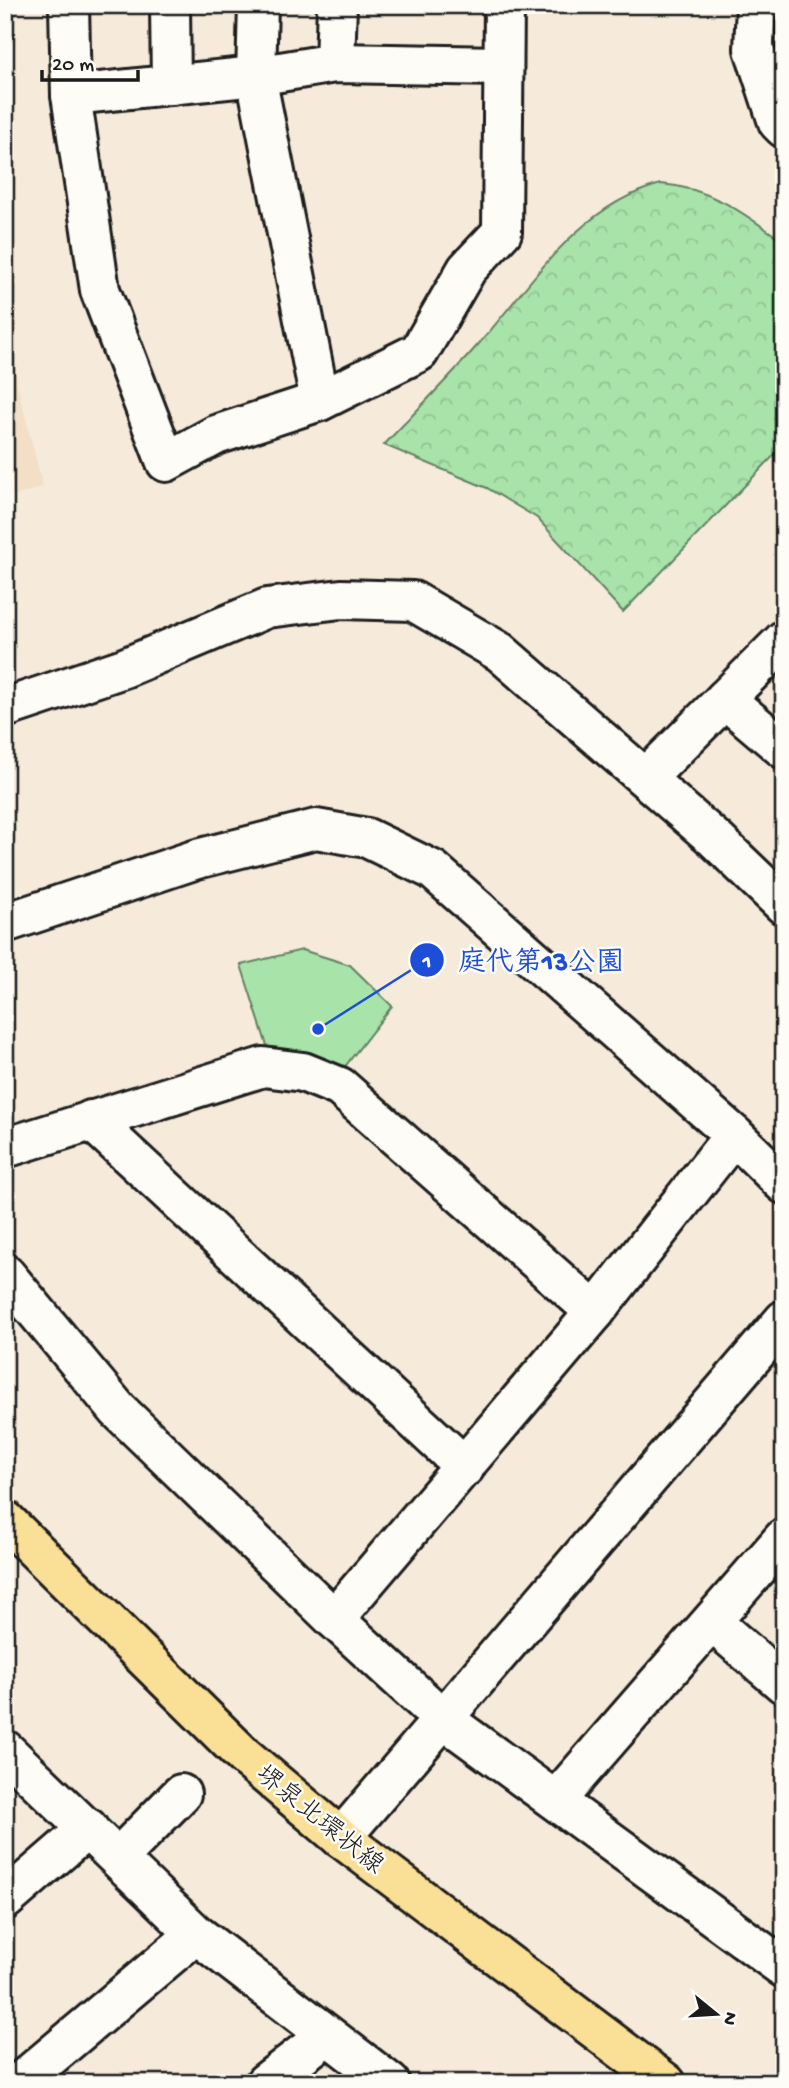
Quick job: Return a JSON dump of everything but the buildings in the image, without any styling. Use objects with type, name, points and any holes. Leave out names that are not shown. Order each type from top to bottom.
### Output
[{"type":"main road","name":"堺泉北環状線","points":[[5,1520],[244,1756],[341,1838],[666,2083]]},
{"type":"street","points":[[69,5],[71,95],[100,290],[166,462],[216,435],[320,401],[419,352],[467,269],[502,232],[504,5]]},
{"type":"street","points":[[170,5],[171,85]]},
{"type":"street","points":[[258,5],[256,76],[320,401]]},
{"type":"street","points":[[335,63],[337,5]]},
{"type":"street","points":[[756,5],[754,49],[778,122],[784,128]]},
{"type":"street","points":[[71,95],[256,76],[335,63],[502,66]]},
{"type":"street","points":[[5,708],[124,668],[267,608],[341,599],[412,601],[500,652],[646,778],[784,905]]},
{"type":"street","points":[[646,778],[784,640]]},
{"type":"street","points":[[725,699],[784,749]]},
{"type":"street","points":[[5,923],[197,859],[316,829],[367,838],[433,870],[734,1135],[784,1184]]},
{"type":"street","points":[[5,1148],[263,1067],[303,1072],[340,1087],[595,1312]]},
{"type":"street","points":[[91,1120],[465,1466]]},
{"type":"street","points":[[334,1619],[595,1312],[734,1135]]},
{"type":"street","points":[[5,1274],[118,1410],[334,1619],[442,1717],[784,1968]]},
{"type":"street","points":[[341,1838],[784,1320]]},
{"type":"street","points":[[556,1800],[713,1623],[784,1538]]},
{"type":"street","points":[[713,1623],[784,1684]]},
{"type":"street","points":[[5,1750],[196,1934],[390,2083]]},
{"type":"street","points":[[118,1858],[181,1794]]},
{"type":"street","points":[[5,1900],[88,1828]]},
{"type":"street","points":[[19,2083],[196,1934]]},
{"type":"street","points":[[265,2083],[327,2035]]},
{"type":"shaded area","points":[[5,335],[43,487],[5,499]]},
{"type":"green space","points":[[661,184],[696,191],[727,204],[784,242],[784,445],[623,612],[537,518],[487,488],[384,445],[471,353],[541,269],[583,226],[632,194]]},
{"type":"green space","points":[[302,950],[350,965],[392,1006],[343,1069],[312,1056],[269,1052],[241,965]]},
{"type":"place","name":"庭代第13公園","points":[[318,1029]]}]
